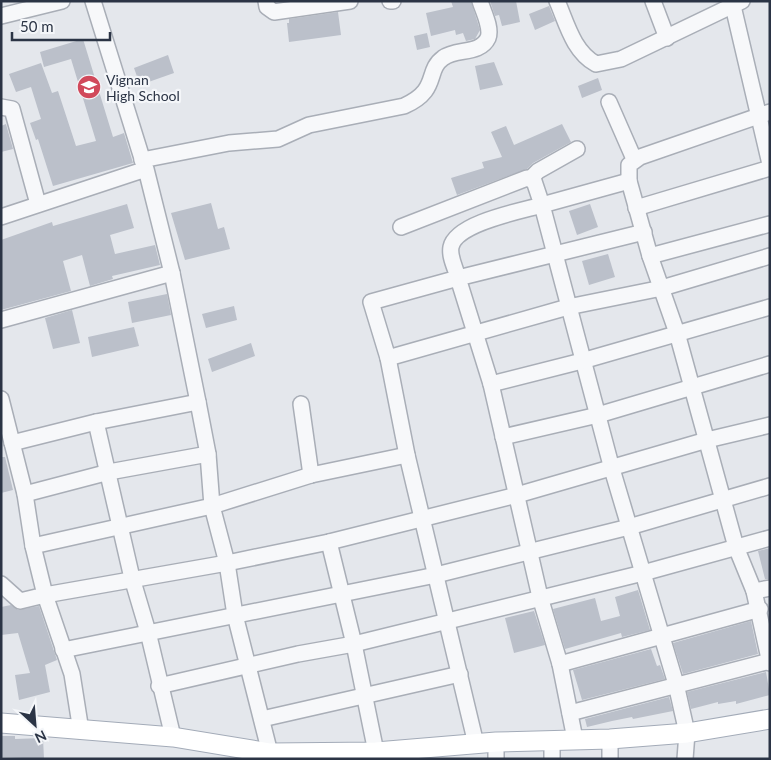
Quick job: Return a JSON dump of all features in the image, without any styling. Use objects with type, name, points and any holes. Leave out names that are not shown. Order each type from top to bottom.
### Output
[{"type":"main road","points":[[1,723],[173,737],[240,754],[376,752],[476,744],[496,751],[552,740],[610,739],[687,733],[770,719]]},
{"type":"street","points":[[1,16],[62,1]]},
{"type":"street","points":[[93,1],[144,165],[172,272],[208,454],[212,506],[227,563],[235,615],[270,753]]},
{"type":"street","points":[[266,1],[267,7],[274,12],[350,1]]},
{"type":"street","points":[[1,216],[144,165],[228,143],[278,138],[309,125],[404,106],[414,101],[427,90],[439,61],[444,57],[477,48],[485,43],[489,30],[480,1]]},
{"type":"street","points":[[557,1],[578,49],[584,58],[596,64],[615,61],[667,38],[712,8],[738,4],[764,114],[770,166],[636,208]]},
{"type":"street","points":[[653,1],[667,38]]},
{"type":"street","points":[[609,102],[634,159]]},
{"type":"street","points":[[1,107],[12,109],[38,204]]},
{"type":"street","points":[[570,712],[770,662],[768,643],[760,609],[736,547],[677,333],[650,256],[629,181],[629,165],[634,159],[764,114]]},
{"type":"street","points":[[401,227],[531,178],[538,171],[577,149]]},
{"type":"street","points":[[531,178],[534,181],[542,205],[553,253],[612,469],[676,684],[687,733],[685,759]]},
{"type":"street","points":[[575,739],[560,664],[540,598],[491,384],[451,252],[452,245],[457,236],[493,218],[629,181]]},
{"type":"street","points":[[650,256],[770,224]]},
{"type":"street","points":[[476,744],[408,455],[388,358],[370,302],[553,253],[644,232]]},
{"type":"street","points":[[388,358],[476,331],[568,307],[662,288],[770,256]]},
{"type":"street","points":[[1,320],[172,272]]},
{"type":"street","points":[[491,384],[582,361],[770,308]]},
{"type":"street","points":[[503,438],[598,415],[770,364]]},
{"type":"street","points":[[1,399],[4,429],[12,443],[25,494],[33,546],[45,595],[72,674],[81,731]]},
{"type":"street","points":[[12,443],[96,422],[198,402]]},
{"type":"street","points":[[301,404],[311,476]]},
{"type":"street","points":[[96,422],[132,578],[148,632],[159,686],[173,737]]},
{"type":"street","points":[[1,584],[20,601],[132,578],[227,563],[329,542],[517,495],[707,440],[770,425]]},
{"type":"street","points":[[25,494],[109,472],[208,454]]},
{"type":"street","points":[[33,546],[212,506],[311,476],[408,455]]},
{"type":"street","points":[[63,650],[436,575],[629,527],[770,486]]},
{"type":"street","points":[[159,686],[298,654],[354,644],[644,573],[770,538]]},
{"type":"street","points":[[329,542],[340,595],[366,696],[376,752]]},
{"type":"street","points":[[754,591],[770,588]]},
{"type":"street","points":[[560,664],[760,609]]},
{"type":"street","points":[[262,719],[460,674]]},
{"type":"street","points":[[610,739],[610,759]]},
{"type":"street","points":[[552,740],[552,759]]},
{"type":"building","points":[[451,1],[471,1],[480,30],[475,39],[466,41],[463,33],[456,35],[455,30],[431,36],[426,13],[453,7]]},
{"type":"building","points":[[490,1],[516,1],[520,22],[502,26],[499,15],[495,16]]},
{"type":"building","points":[[549,6],[555,21],[535,30],[529,14]]},
{"type":"building","points":[[338,12],[341,35],[289,42],[287,23],[289,23],[289,19]]},
{"type":"building","points":[[427,33],[430,47],[417,50],[414,36]]},
{"type":"building","points":[[83,39],[113,137],[124,133],[133,163],[53,186],[38,139],[36,140],[30,123],[41,119],[31,87],[16,92],[9,74],[41,63],[52,93],[58,91],[76,146],[96,141],[71,59],[44,67],[40,52]]},
{"type":"building","points":[[168,55],[174,73],[140,85],[134,68]]},
{"type":"building","points":[[494,62],[503,85],[480,90],[475,66]]},
{"type":"building","points":[[598,78],[602,90],[582,98],[578,86]]},
{"type":"building","points":[[6,124],[13,149],[1,152],[1,126]]},
{"type":"building","points":[[562,124],[571,142],[533,163],[527,169],[457,195],[451,178],[484,168],[482,162],[502,157],[491,132],[506,126],[514,145]]},
{"type":"building","points":[[211,203],[218,229],[224,227],[230,249],[185,260],[171,213]]},
{"type":"building","points":[[127,204],[134,228],[110,235],[115,254],[155,245],[160,265],[112,276],[113,279],[90,286],[82,255],[63,261],[71,291],[1,310],[1,240],[52,222],[53,226]]},
{"type":"building","points":[[590,204],[598,227],[577,235],[569,211]]},
{"type":"building","points":[[608,254],[615,277],[589,285],[582,261]]},
{"type":"building","points":[[167,294],[171,315],[132,323],[128,302]]},
{"type":"building","points":[[234,306],[237,320],[206,328],[202,314]]},
{"type":"building","points":[[72,310],[80,343],[53,349],[45,318]]},
{"type":"building","points":[[134,327],[139,346],[92,357],[88,337]]},
{"type":"building","points":[[251,343],[255,356],[212,372],[208,359]]},
{"type":"building","points":[[1,457],[5,457],[13,490],[1,493]]},
{"type":"building","points":[[770,548],[770,579],[765,579],[758,551]]},
{"type":"building","points":[[638,590],[650,630],[622,637],[621,633],[565,649],[553,609],[595,598],[601,621],[620,616],[615,597]]},
{"type":"building","points":[[11,605],[18,610],[39,606],[57,660],[45,665],[50,692],[19,700],[15,675],[30,673],[18,633],[1,635],[1,607]]},
{"type":"building","points":[[534,611],[545,645],[514,653],[505,618]]},
{"type":"building","points":[[751,621],[758,654],[683,674],[673,643]]},
{"type":"building","points":[[651,649],[657,666],[660,665],[665,679],[582,700],[573,670]]},
{"type":"building","points":[[766,672],[770,695],[736,704],[736,701],[718,704],[718,702],[691,709],[687,692]]},
{"type":"building","points":[[669,697],[673,711],[633,719],[632,717],[587,727],[585,719]]},
{"type":"building","points":[[1,736],[15,736],[15,739],[43,738],[44,759],[1,757]]},
{"type":"place","name":"Vignan High School","points":[[89,87]]}]
